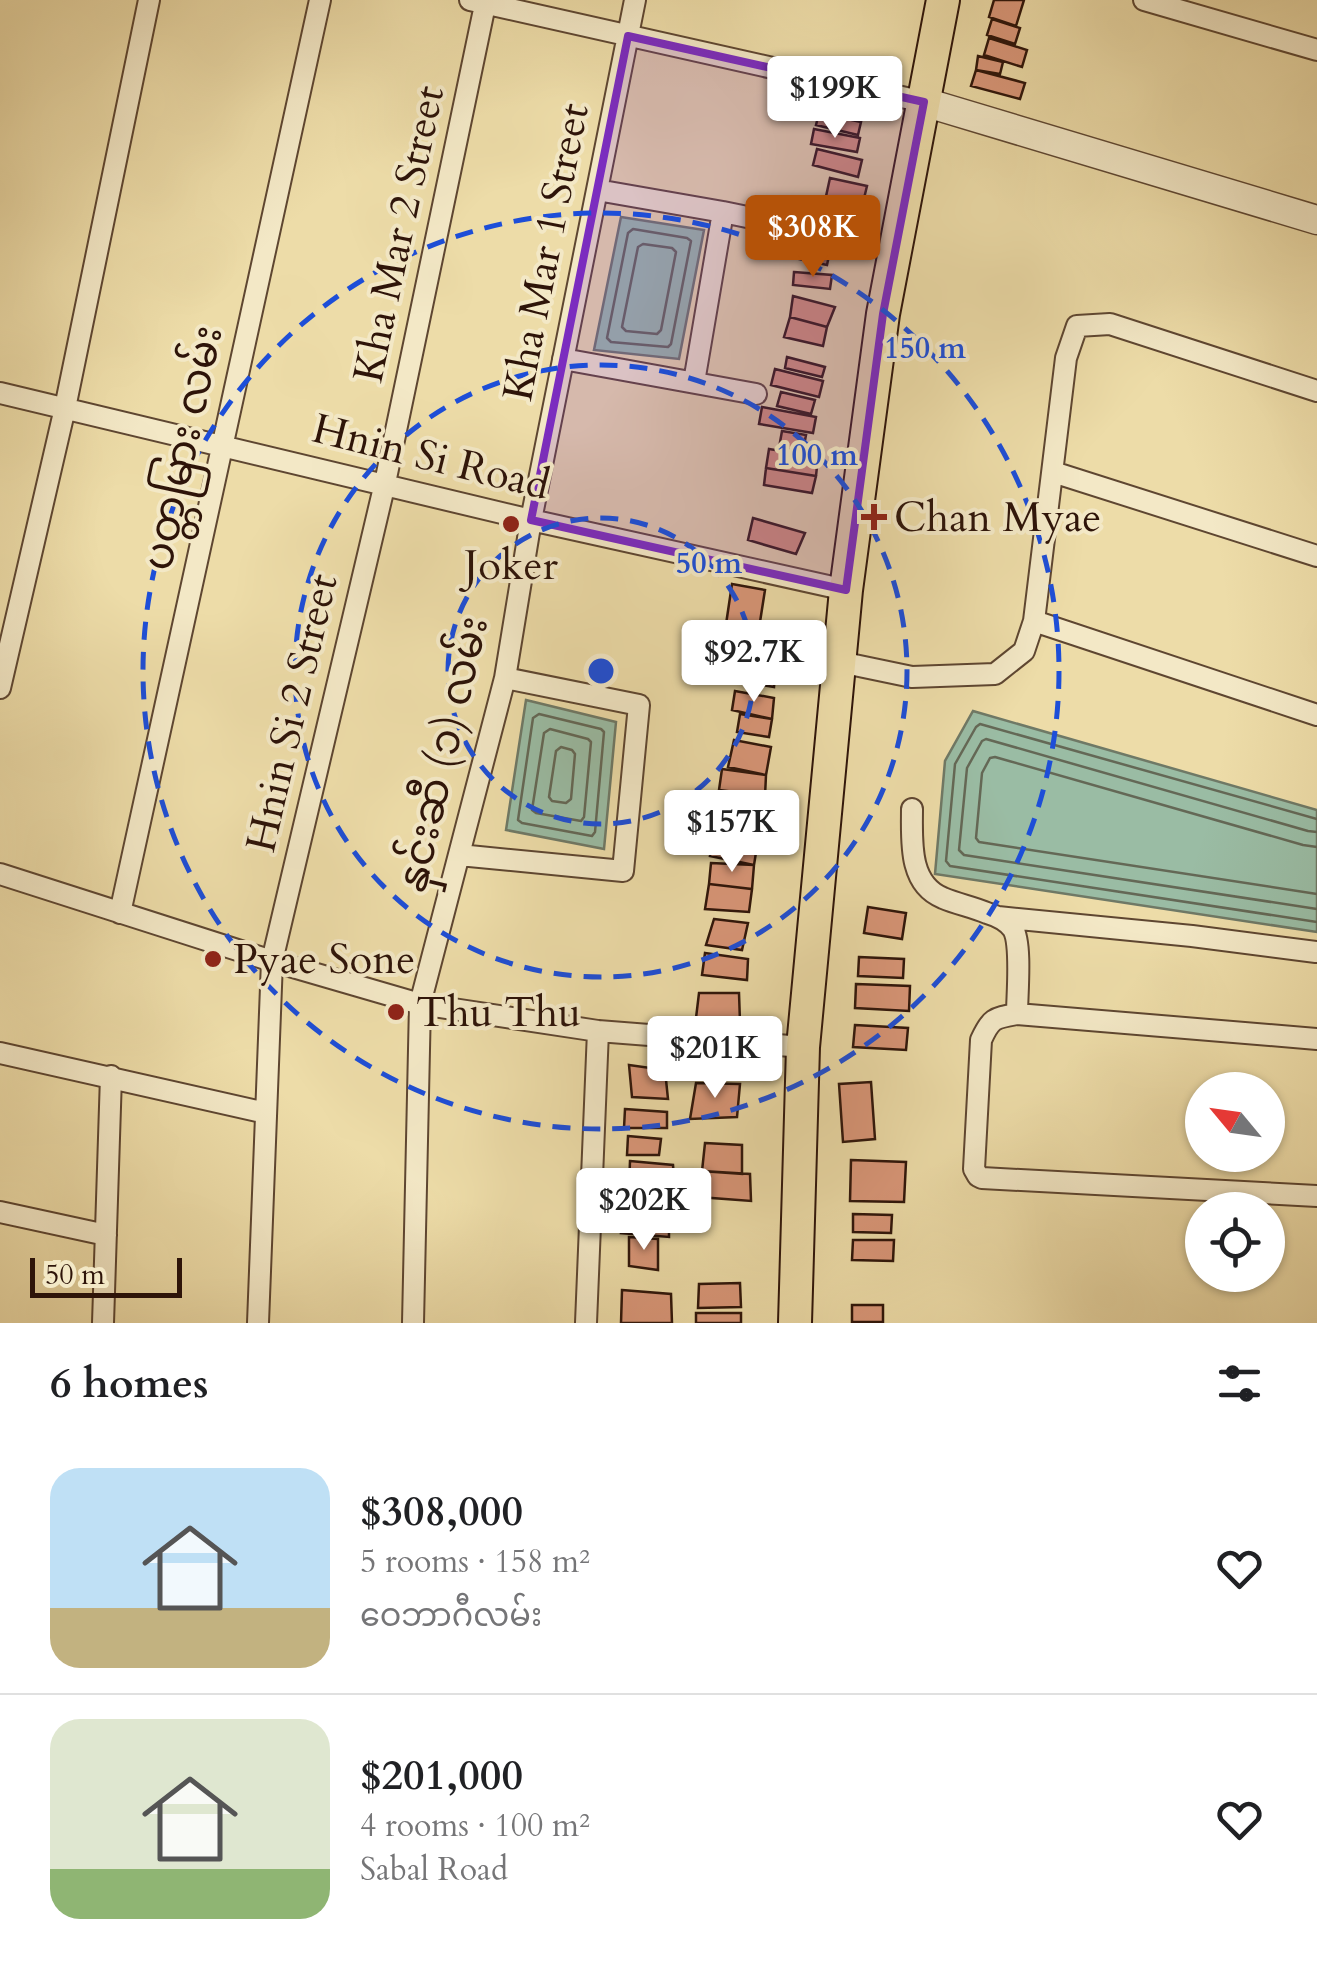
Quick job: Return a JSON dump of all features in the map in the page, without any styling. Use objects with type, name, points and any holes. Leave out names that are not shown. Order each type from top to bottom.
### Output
[{"type":"main road","points":[[796,1323],[803,1047],[846,590],[883,314],[943,0]]},
{"type":"street","points":[[0,688],[66,408],[149,0]]},
{"type":"street","name":"ပတ္တမြား လမ်း","points":[[120,913],[320,0]]},
{"type":"street","name":"Kha Mar 1 Street","points":[[531,520],[635,0]]},
{"type":"street","points":[[1144,0],[1317,50]]},
{"type":"street","points":[[480,1],[924,102],[1317,220]]},
{"type":"street","name":"Kha Mar 2 Street","points":[[385,484],[480,1]]},
{"type":"street","points":[[596,190],[790,226]]},
{"type":"street","points":[[694,382],[723,212]]},
{"type":"street","points":[[840,662],[912,676],[995,674],[1024,651],[1034,621],[1066,358],[1078,326],[1110,324],[1317,391]]},
{"type":"street","points":[[563,359],[756,394]]},
{"type":"street","name":"Hnin Si Road","points":[[0,393],[531,520],[846,590]]},
{"type":"street","points":[[1054,472],[1317,556]]},
{"type":"street","name":"Hnin Si 2 Street","points":[[258,1323],[272,960],[385,484]]},
{"type":"street","name":"နှင်းဆီ (၁) လမ်း","points":[[413,1323],[420,1004],[505,678],[531,520]]},
{"type":"street","points":[[1034,621],[1317,715]]},
{"type":"street","points":[[459,855],[622,871],[639,705],[505,678]]},
{"type":"street","points":[[912,809],[912,848],[924,884],[942,897],[998,917],[1316,952]]},
{"type":"street","points":[[0,874],[420,1004],[598,1031],[803,1047]]},
{"type":"street","points":[[998,917],[1010,926],[1018,946],[1017,1014]]},
{"type":"street","points":[[1317,1038],[1017,1014],[992,1020],[982,1040],[974,1169],[982,1178],[1317,1196]]},
{"type":"street","points":[[586,1323],[598,1031]]},
{"type":"street","points":[[0,1053],[266,1113]]},
{"type":"street","points":[[103,1323],[111,1076]]},
{"type":"street","points":[[0,1212],[106,1235]]},
{"type":"highlighted area","points":[[628,36],[924,102],[883,314],[846,590],[531,520]]},
{"type":"water","points":[[621,217],[704,230],[679,359],[594,350]]},
{"type":"water","points":[[526,700],[616,722],[604,849],[506,830]]},
{"type":"water","points":[[973,711],[1317,810],[1317,932],[935,874],[945,761]]},
{"type":"building","points":[[994,0],[1024,0],[1016,26],[989,17]]},
{"type":"building","points":[[992,19],[1020,28],[1015,44],[987,35]]},
{"type":"building","points":[[989,38],[1027,50],[1022,67],[984,55]]},
{"type":"building","points":[[978,56],[1003,62],[1000,74],[976,70]]},
{"type":"building","points":[[976,70],[1025,83],[1020,99],[971,86]]},
{"type":"building","points":[[819,113],[861,122],[858,135],[816,125]]},
{"type":"building","points":[[814,129],[860,138],[857,152],[811,144]]},
{"type":"building","points":[[817,149],[862,160],[858,177],[813,165]]},
{"type":"building","points":[[830,178],[867,186],[859,219],[823,210]]},
{"type":"building","points":[[812,208],[859,219],[854,236],[808,225]]},
{"type":"building","points":[[794,238],[831,246],[827,265],[790,257]]},
{"type":"building","points":[[794,272],[832,275],[830,289],[793,285]]},
{"type":"building","points":[[793,296],[835,307],[827,327],[790,317]]},
{"type":"building","points":[[790,317],[827,327],[823,346],[784,337]]},
{"type":"building","points":[[787,357],[825,367],[822,377],[785,368]]},
{"type":"building","points":[[775,369],[823,381],[819,397],[771,385]]},
{"type":"building","points":[[781,392],[815,400],[811,414],[777,406]]},
{"type":"building","points":[[762,407],[816,417],[813,433],[759,424]]},
{"type":"building","points":[[782,431],[806,435],[803,451],[779,448]]},
{"type":"building","points":[[769,449],[818,457],[816,476],[766,468]]},
{"type":"building","points":[[766,468],[816,476],[812,493],[764,485]]},
{"type":"building","points":[[753,518],[805,533],[796,554],[748,540]]},
{"type":"building","points":[[732,584],[765,590],[757,641],[725,631]]},
{"type":"building","points":[[728,654],[776,663],[774,687],[722,678]]},
{"type":"building","points":[[735,691],[774,698],[772,719],[732,710]]},
{"type":"building","points":[[740,714],[772,719],[769,737],[737,732]]},
{"type":"building","points":[[734,740],[771,747],[766,775],[728,767]]},
{"type":"building","points":[[722,769],[766,775],[765,796],[719,790]]},
{"type":"building","points":[[719,790],[765,796],[763,816],[714,812]]},
{"type":"building","points":[[716,826],[759,834],[754,865],[710,856]]},
{"type":"building","points":[[711,863],[754,865],[752,889],[709,884]]},
{"type":"building","points":[[709,884],[752,889],[749,912],[705,909]]},
{"type":"building","points":[[868,907],[906,913],[902,939],[864,933]]},
{"type":"building","points":[[714,919],[748,923],[742,950],[706,945]]},
{"type":"building","points":[[705,953],[748,959],[747,980],[702,975]]},
{"type":"building","points":[[859,957],[904,959],[903,978],[858,976]]},
{"type":"building","points":[[856,984],[910,986],[909,1011],[855,1008]]},
{"type":"building","points":[[699,993],[739,993],[740,1022],[696,1018]]},
{"type":"building","points":[[855,1025],[908,1028],[906,1050],[853,1047]]},
{"type":"building","points":[[629,1065],[665,1070],[668,1099],[632,1097]]},
{"type":"building","points":[[871,1082],[875,1139],[843,1142],[839,1084]]},
{"type":"building","points":[[696,1083],[740,1084],[737,1117],[690,1119]]},
{"type":"building","points":[[625,1109],[667,1112],[667,1128],[624,1128]]},
{"type":"building","points":[[628,1136],[661,1139],[659,1155],[627,1155]]},
{"type":"building","points":[[705,1143],[742,1145],[742,1174],[702,1171]]},
{"type":"building","points":[[851,1160],[906,1162],[904,1202],[850,1201]]},
{"type":"building","points":[[630,1161],[673,1165],[675,1190],[629,1188]]},
{"type":"building","points":[[702,1171],[750,1174],[751,1201],[699,1197]]},
{"type":"building","points":[[853,1214],[892,1215],[891,1233],[853,1232]]},
{"type":"building","points":[[624,1216],[669,1221],[669,1237],[621,1233]]},
{"type":"building","points":[[629,1237],[658,1239],[658,1270],[629,1266]]},
{"type":"building","points":[[853,1240],[894,1240],[893,1261],[852,1260]]},
{"type":"building","points":[[740,1283],[741,1307],[698,1308],[699,1284]]},
{"type":"building","points":[[622,1290],[671,1294],[672,1323],[621,1323]]},
{"type":"building","points":[[852,1305],[883,1305],[883,1322],[852,1322]]},
{"type":"building","points":[[696,1313],[741,1313],[741,1323],[696,1323]]},
{"type":"place","name":"Chan Myae","points":[[874,517]]},
{"type":"place","name":"Joker","points":[[511,524]]},
{"type":"place","name":"Pyae Sone","points":[[213,959]]},
{"type":"place","name":"Thu Thu","points":[[396,1012]]}]
